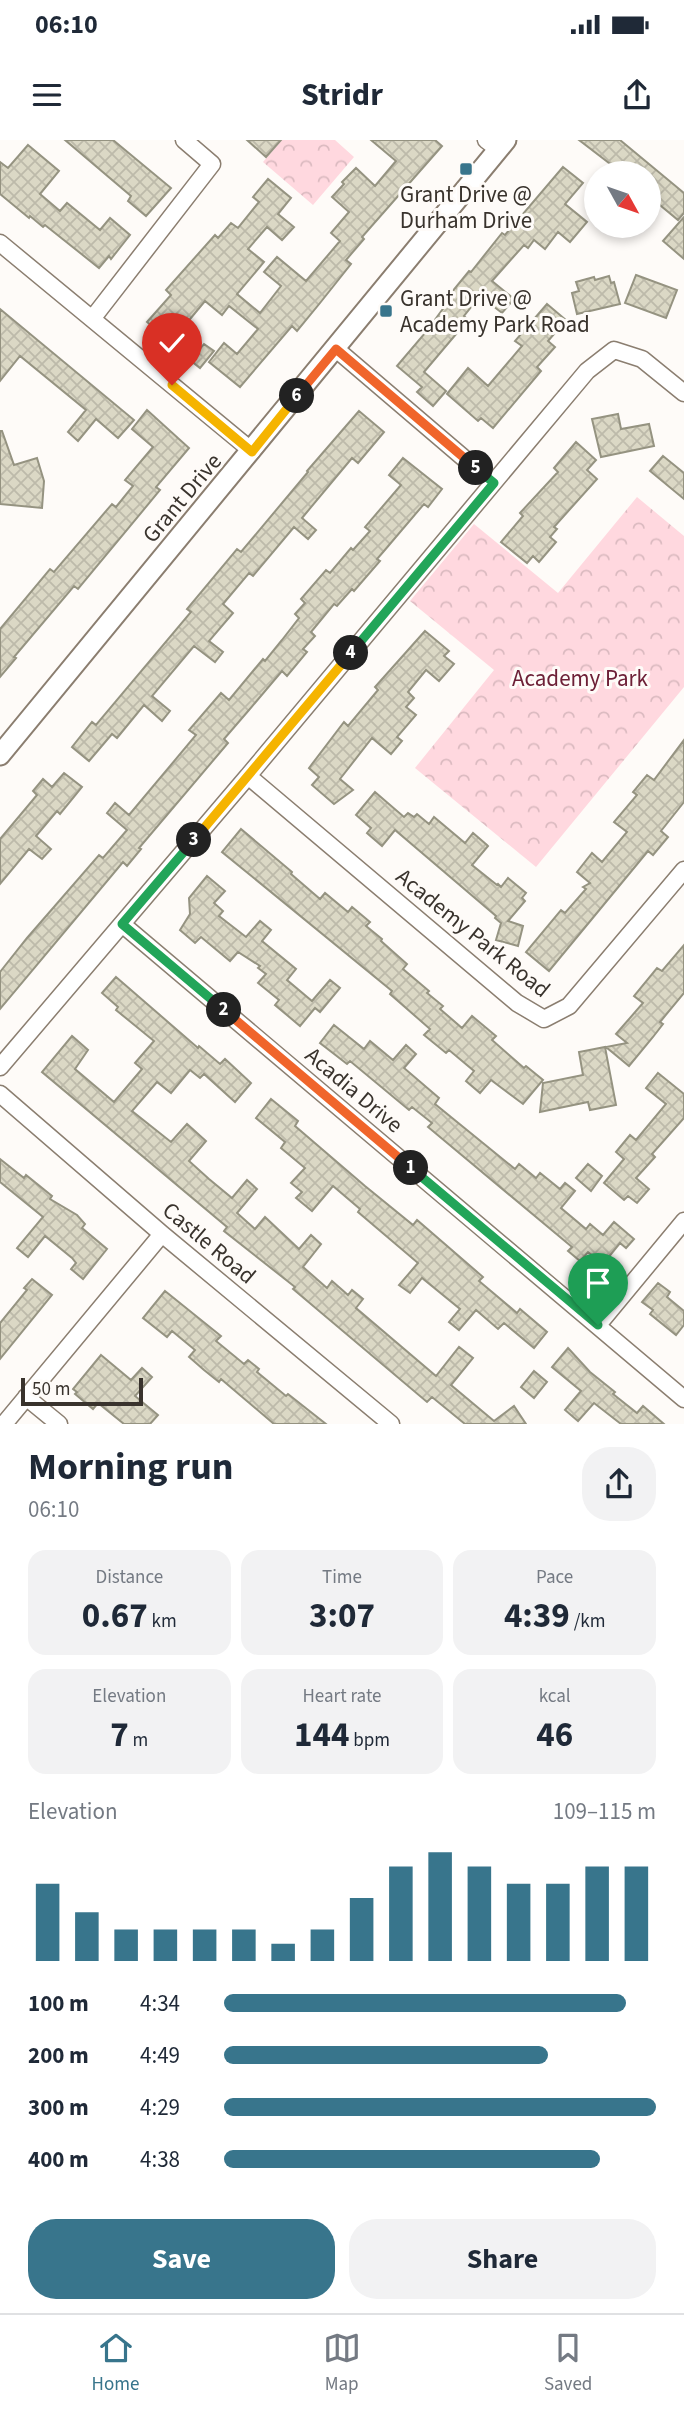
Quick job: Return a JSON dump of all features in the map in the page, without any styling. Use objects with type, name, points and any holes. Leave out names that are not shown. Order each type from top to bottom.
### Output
[{"type":"street","points":[[92,318],[212,164],[184,140]]},
{"type":"street","name":"Grant Drive","points":[[0,755],[336,349],[496,143]]},
{"type":"street","points":[[0,243],[252,452]]},
{"type":"street","points":[[336,349],[494,483]]},
{"type":"street","points":[[0,1067],[248,776],[587,370],[614,350],[642,359],[684,394]]},
{"type":"street","name":"Academy Park Road","points":[[248,776],[517,1003],[544,1019],[569,1006],[684,870]]},
{"type":"street","name":"Acadia Drive","points":[[122,924],[684,1399]]},
{"type":"street","name":"Castle Road","points":[[0,1094],[162,1234],[391,1424]]},
{"type":"street","points":[[598,1325],[684,1222]]},
{"type":"street","points":[[4,1424],[162,1234]]},
{"type":"street","points":[[26,1396],[59,1424]]},
{"type":"green space","points":[[282,140],[335,140],[354,157],[313,205],[263,162]]},
{"type":"green space","name":"Academy Park","points":[[637,497],[684,536],[684,687],[536,867],[415,768],[494,670],[410,601],[474,524],[558,593]]},
{"type":"building","points":[[65,140],[113,140],[171,188],[146,216],[128,201],[131,196]]},
{"type":"building","points":[[247,140],[281,140],[266,157]]},
{"type":"building","points":[[371,140],[435,140],[442,146],[362,237],[364,239],[346,260],[351,264],[297,331],[292,326],[240,387],[209,362],[224,343],[237,354],[258,329],[229,306],[222,315],[205,301],[171,342],[147,322],[171,295],[166,290],[215,235],[218,238],[231,223],[238,228],[259,202],[253,197],[268,179],[291,198],[278,214],[294,227],[282,240],[267,227],[248,249],[264,262],[237,294],[260,313],[281,286],[264,272],[277,257],[306,281],[340,241],[331,233],[349,212],[332,197],[344,184],[342,182],[356,168],[375,186],[396,161]]},
{"type":"building","points":[[579,140],[620,140],[645,161],[606,161]]},
{"type":"building","points":[[28,145],[59,171],[40,194],[60,211],[67,203],[100,230],[110,218],[130,235],[111,259],[109,256],[99,268],[45,225],[43,227],[30,216],[29,218],[0,194],[0,162],[8,168]]},
{"type":"building","points":[[563,167],[583,183],[565,204],[584,220],[584,226],[570,242],[558,232],[545,249],[534,240],[528,248],[524,245],[492,281],[514,299],[502,313],[480,296],[464,316],[468,320],[424,372],[446,391],[433,406],[417,392],[422,387],[397,366],[426,332],[450,299],[447,298],[469,271],[471,272],[502,233],[505,235]]},
{"type":"building","points":[[662,175],[684,193],[684,213],[678,220],[662,207]]},
{"type":"building","points":[[684,217],[684,259],[663,241]]},
{"type":"building","points":[[636,275],[677,290],[666,318],[625,303]]},
{"type":"building","points":[[609,276],[611,283],[614,282],[620,304],[577,314],[572,293],[579,291],[576,282]]},
{"type":"building","points":[[547,304],[566,320],[548,341],[555,347],[537,367],[541,371],[493,428],[481,418],[478,421],[447,394],[468,368],[488,386],[522,346],[515,341]]},
{"type":"building","points":[[0,309],[134,420],[118,438],[96,419],[78,441],[68,432],[86,410],[20,356],[0,381]]},
{"type":"building","points":[[204,344],[214,351],[200,368],[190,360]]},
{"type":"building","points":[[147,410],[189,448],[156,487],[160,490],[78,589],[74,586],[0,677],[0,629],[50,569],[54,572],[112,504],[116,507],[133,486],[125,480],[153,447],[132,429]]},
{"type":"building","points":[[359,411],[384,432],[358,463],[352,458],[302,518],[316,530],[308,539],[294,527],[253,576],[249,573],[223,604],[233,613],[209,641],[223,652],[215,662],[194,646],[152,696],[170,711],[162,721],[144,705],[117,738],[112,734],[89,761],[72,747],[92,722],[96,725],[191,612],[187,609],[237,549],[241,552]]},
{"type":"building","points":[[618,414],[621,429],[649,424],[654,446],[601,457],[592,419]]},
{"type":"building","points":[[0,431],[14,465],[37,458],[44,481],[42,508],[0,504]]},
{"type":"building","points":[[576,442],[596,460],[587,470],[597,479],[554,527],[557,529],[550,537],[556,542],[539,562],[533,556],[527,563],[501,542],[523,516],[520,513],[558,472],[554,468]]},
{"type":"building","points":[[663,456],[684,473],[684,499],[650,471]]},
{"type":"building","points":[[403,458],[442,489],[428,507],[424,504],[377,559],[380,561],[354,591],[352,589],[337,606],[334,604],[311,632],[315,636],[303,649],[307,652],[287,676],[282,671],[224,739],[228,743],[139,848],[141,849],[127,866],[123,862],[0,1009],[0,972],[99,855],[103,858],[127,830],[107,813],[115,803],[129,815],[196,735],[189,730],[221,693],[229,700],[263,659],[265,661],[299,618],[295,614],[305,603],[301,599],[326,570],[330,573],[370,531],[365,527],[401,485],[389,475]]},
{"type":"building","points":[[425,631],[449,651],[444,656],[454,664],[439,681],[426,670],[408,692],[414,698],[406,707],[416,715],[397,737],[402,741],[391,754],[372,738],[340,779],[353,790],[334,804],[312,785],[319,777],[309,768],[344,722],[348,726],[378,690],[375,687]]},
{"type":"building","points":[[684,740],[684,802],[661,831],[668,837],[653,855],[648,851],[549,971],[526,952],[561,910],[565,913],[586,889],[583,887],[590,883],[577,872],[592,853],[602,862],[627,832],[614,822],[637,795],[633,792],[647,775],[654,780]]},
{"type":"building","points":[[64,773],[82,787],[60,814],[57,811],[36,836],[51,849],[42,859],[29,849],[0,884],[0,839],[37,795],[33,791],[43,779],[52,787]]},
{"type":"building","points":[[375,792],[404,817],[408,813],[414,817],[417,814],[429,824],[434,817],[465,843],[473,833],[488,846],[472,865],[497,885],[501,887],[508,878],[526,893],[522,898],[525,901],[508,921],[523,926],[518,946],[496,940],[501,923],[496,916],[395,830],[382,846],[367,833],[371,828],[356,815]]},
{"type":"building","points":[[241,829],[320,899],[325,893],[348,912],[352,907],[370,922],[366,926],[407,964],[403,969],[429,991],[427,993],[443,1006],[440,1009],[462,1028],[472,1016],[496,1036],[492,1040],[524,1068],[526,1066],[543,1080],[523,1104],[491,1080],[480,1093],[466,1081],[474,1071],[449,1050],[446,1053],[424,1035],[430,1029],[390,994],[392,991],[222,852]]},
{"type":"building","points":[[207,876],[225,891],[214,903],[223,911],[219,916],[246,937],[260,921],[271,930],[262,941],[296,969],[287,980],[312,1001],[330,980],[340,988],[320,1012],[315,1008],[300,1026],[275,1005],[279,1000],[258,983],[266,974],[258,968],[260,966],[238,952],[230,961],[201,937],[195,943],[180,930],[190,914],[189,898]]},
{"type":"building","points":[[684,945],[684,993],[629,1066],[606,1047],[627,1043],[616,1034],[643,1003],[634,996],[657,968],[662,971]]},
{"type":"building","points":[[116,977],[198,1048],[199,1046],[220,1064],[225,1059],[251,1083],[235,1102],[204,1074],[200,1078],[190,1070],[171,1093],[157,1082],[132,1111],[171,1142],[187,1124],[206,1141],[189,1161],[232,1198],[247,1180],[257,1189],[237,1213],[255,1229],[265,1217],[299,1249],[311,1235],[321,1244],[303,1267],[327,1288],[332,1281],[348,1295],[352,1290],[363,1299],[356,1308],[436,1376],[459,1347],[473,1358],[451,1385],[494,1421],[514,1406],[526,1424],[465,1424],[432,1397],[427,1402],[293,1289],[295,1287],[224,1231],[227,1227],[42,1072],[72,1036],[88,1050],[75,1069],[114,1102],[142,1069],[135,1063],[154,1041],[116,1010],[118,1007],[102,993]]},
{"type":"building","points":[[334,1025],[364,1049],[370,1041],[393,1060],[406,1045],[416,1054],[404,1068],[439,1098],[435,1104],[515,1169],[519,1164],[536,1178],[540,1173],[560,1189],[565,1183],[575,1191],[561,1208],[586,1229],[590,1224],[603,1235],[614,1222],[634,1239],[626,1248],[620,1243],[603,1264],[588,1252],[580,1261],[568,1251],[572,1247],[428,1127],[432,1123],[412,1107],[409,1110],[350,1061],[347,1064],[320,1043]]},
{"type":"building","points":[[605,1047],[616,1105],[590,1110],[588,1102],[540,1112],[543,1083],[583,1075],[579,1052]]},
{"type":"building","points":[[658,1073],[684,1094],[684,1118],[652,1154],[655,1157],[636,1178],[649,1189],[637,1203],[628,1196],[624,1200],[604,1183],[624,1159],[616,1152],[630,1135],[636,1140],[666,1104],[646,1088]]},
{"type":"building","points":[[271,1099],[298,1121],[295,1126],[365,1186],[413,1225],[417,1220],[483,1277],[479,1281],[517,1313],[520,1309],[547,1332],[534,1348],[504,1323],[498,1329],[476,1310],[459,1330],[449,1322],[460,1309],[422,1278],[410,1293],[399,1285],[418,1263],[358,1212],[360,1209],[333,1186],[312,1211],[296,1198],[302,1192],[291,1183],[305,1168],[281,1148],[285,1142],[256,1118]]},
{"type":"building","points":[[0,1159],[24,1178],[26,1175],[52,1196],[50,1199],[77,1215],[85,1224],[82,1228],[107,1249],[83,1279],[71,1269],[76,1263],[72,1258],[45,1236],[28,1257],[17,1248],[43,1217],[0,1182]]},
{"type":"building","points":[[588,1164],[602,1176],[591,1191],[576,1178]]},
{"type":"building","points":[[32,1279],[52,1295],[0,1359],[0,1323],[27,1290],[24,1288]]},
{"type":"building","points":[[658,1283],[670,1292],[667,1297],[684,1311],[684,1325],[676,1335],[650,1314],[653,1310],[642,1302]]},
{"type":"building","points":[[165,1291],[221,1336],[216,1341],[244,1364],[248,1360],[259,1369],[257,1372],[286,1396],[288,1394],[326,1424],[274,1424],[221,1379],[219,1382],[204,1370],[189,1357],[195,1350],[172,1331],[167,1337],[143,1318]]},
{"type":"building","points":[[568,1348],[590,1372],[615,1392],[613,1394],[637,1413],[643,1406],[664,1424],[621,1424],[594,1403],[578,1421],[565,1410],[581,1391],[552,1367]]},
{"type":"building","points":[[101,1355],[131,1380],[142,1368],[152,1377],[135,1396],[158,1415],[150,1424],[124,1424],[98,1403],[93,1409],[75,1394],[77,1392],[73,1389]]},
{"type":"building","points":[[534,1371],[547,1382],[534,1398],[521,1387]]},
{"type":"place","name":"Grant Drive @ Durham Drive","points":[[466,169]]},
{"type":"place","name":"Grant Drive @ Academy Park Road","points":[[386,311]]},
{"type":"route","points":[[172,385],[252,452],[336,349],[494,483],[122,924],[598,1325]]}]
